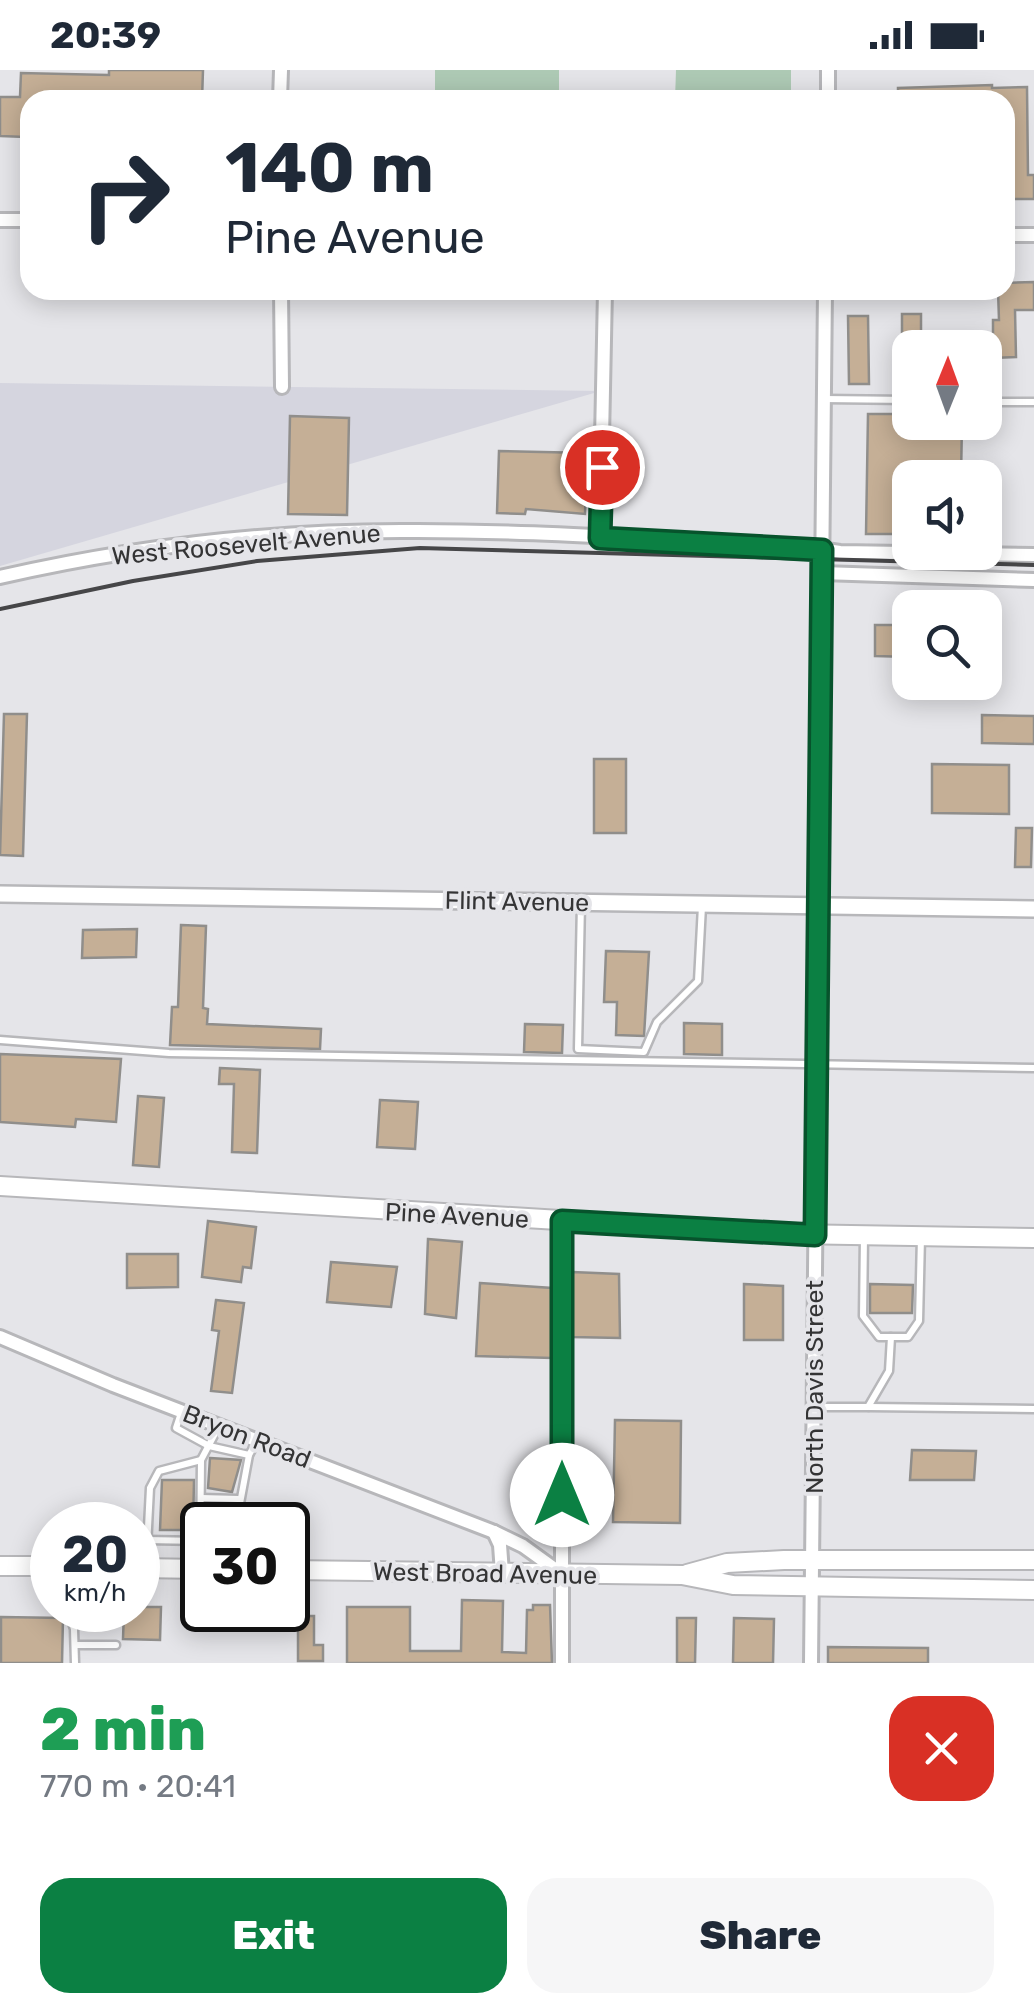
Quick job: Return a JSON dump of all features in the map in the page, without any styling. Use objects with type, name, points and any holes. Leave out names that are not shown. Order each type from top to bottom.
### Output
[{"type":"main road","name":"Pine Avenue","points":[[0,1186],[815,1235],[1034,1238]]},
{"type":"main road","name":"West Broad Avenue","points":[[682,1575],[727,1563],[1034,1560]]},
{"type":"main road","points":[[0,1566],[30,1566]]},
{"type":"main road","name":"West Broad Avenue","points":[[310,1570],[682,1575],[733,1585],[1034,1590]]},
{"type":"street","points":[[281,300],[282,387]]},
{"type":"street","points":[[600,538],[605,300]]},
{"type":"street","name":"North Davis Street","points":[[810,1663],[825,300]]},
{"type":"street","name":"West Roosevelt Avenue","points":[[0,577],[117,554],[274,536],[402,531],[1034,556]]},
{"type":"street","points":[[822,573],[1034,580]]},
{"type":"street","name":"Flint Avenue","points":[[0,894],[1034,908]]},
{"type":"street","points":[[562,1221],[562,1663]]},
{"type":"street","name":"Bryon Road","points":[[0,1337],[494,1532],[524,1546],[562,1574]]},
{"type":"street","points":[[494,1532],[500,1544],[502,1573]]},
{"type":"lane","points":[[822,399],[892,400]]},
{"type":"lane","points":[[1002,402],[1034,402]]},
{"type":"lane","points":[[582,902],[578,1049],[644,1052],[657,1022],[698,982],[702,903]]},
{"type":"lane","points":[[0,1040],[169,1053],[1034,1068]]},
{"type":"lane","points":[[864,1235],[863,1316],[878,1337],[908,1337],[919,1321],[921,1236]]},
{"type":"lane","points":[[868,1407],[890,1371],[892,1337]]},
{"type":"lane","points":[[814,1407],[1034,1409]]},
{"type":"lane","points":[[182,1412],[176,1428],[209,1446],[249,1455]]},
{"type":"lane","points":[[201,1502],[201,1460],[220,1426]]},
{"type":"lane","points":[[238,1502],[249,1455],[257,1440]]},
{"type":"lane","points":[[149,1502],[150,1488],[159,1471],[201,1460]]},
{"type":"lane","points":[[201,1498],[238,1499]]},
{"type":"lane","points":[[74,1632],[75,1663]]},
{"type":"lane","points":[[74,1645],[116,1645]]},
{"type":"shaded area","points":[[0,383],[601,391],[0,566]]},
{"type":"green space","points":[[435,70],[559,70],[559,90],[435,90]]},
{"type":"green space","points":[[676,70],[791,70],[791,90],[675,90]]},
{"type":"building","points":[[109,70],[203,70],[202,90],[20,90],[21,73],[109,75]]},
{"type":"building","points":[[1027,87],[1028,175],[1034,175],[1034,199],[1015,199],[1015,90],[898,88]]},
{"type":"building","points":[[0,97],[20,97],[20,137],[0,136]]},
{"type":"building","points":[[1034,282],[1034,310],[1015,310],[1016,357],[1002,358],[1002,330],[993,330],[993,320],[999,320],[998,300],[1015,300],[1015,283]]},
{"type":"building","points":[[902,314],[921,314],[921,330],[902,330]]},
{"type":"building","points":[[848,316],[868,316],[869,384],[849,384]]},
{"type":"building","points":[[868,414],[892,414],[892,440],[962,440],[961,460],[892,460],[892,534],[866,534]]},
{"type":"building","points":[[290,416],[349,418],[347,515],[288,514]]},
{"type":"building","points":[[499,451],[587,453],[585,514],[526,509],[525,514],[497,513]]},
{"type":"building","points":[[875,625],[892,625],[892,656],[875,656]]},
{"type":"building","points":[[4,714],[27,714],[23,856],[0,855]]},
{"type":"building","points":[[982,715],[1034,716],[1034,744],[982,743]]},
{"type":"building","points":[[594,759],[626,759],[626,833],[594,833]]},
{"type":"building","points":[[932,764],[1009,765],[1009,814],[932,813]]},
{"type":"building","points":[[1016,828],[1032,828],[1031,867],[1015,867]]},
{"type":"building","points":[[181,925],[206,926],[203,1008],[208,1009],[207,1024],[321,1029],[320,1049],[170,1045],[172,1007],[178,1007]]},
{"type":"building","points":[[137,929],[136,957],[82,958],[83,930]]},
{"type":"building","points":[[606,951],[649,952],[644,1036],[616,1035],[617,1002],[604,1002]]},
{"type":"building","points":[[684,1023],[722,1024],[722,1055],[684,1054]]},
{"type":"building","points":[[525,1024],[563,1025],[562,1053],[524,1052]]},
{"type":"building","points":[[0,1054],[121,1059],[116,1122],[76,1119],[75,1127],[0,1122]]},
{"type":"building","points":[[220,1068],[260,1070],[257,1153],[232,1152],[234,1084],[219,1084]]},
{"type":"building","points":[[138,1096],[164,1098],[159,1167],[133,1165]]},
{"type":"building","points":[[380,1100],[418,1102],[415,1149],[377,1147]]},
{"type":"building","points":[[208,1221],[256,1227],[251,1268],[243,1267],[241,1282],[202,1277]]},
{"type":"building","points":[[428,1239],[462,1242],[456,1318],[425,1314]]},
{"type":"building","points":[[127,1254],[178,1254],[178,1287],[127,1288]]},
{"type":"building","points":[[331,1262],[397,1267],[391,1307],[327,1302]]},
{"type":"building","points":[[572,1272],[619,1274],[620,1338],[572,1337]]},
{"type":"building","points":[[480,1283],[552,1288],[552,1358],[476,1356]]},
{"type":"building","points":[[744,1284],[783,1286],[783,1340],[744,1340]]},
{"type":"building","points":[[870,1284],[913,1285],[912,1313],[870,1313]]},
{"type":"building","points":[[216,1300],[244,1303],[232,1393],[211,1391],[219,1331],[212,1330]]},
{"type":"building","points":[[615,1420],[681,1421],[680,1523],[613,1522]]},
{"type":"building","points":[[912,1450],[976,1451],[974,1480],[910,1480]]},
{"type":"building","points":[[210,1458],[241,1460],[232,1492],[208,1488]]},
{"type":"building","points":[[162,1480],[194,1480],[194,1502],[180,1502],[180,1530],[160,1530]]},
{"type":"building","points":[[527,1499],[546,1499],[546,1507],[552,1507],[552,1529],[527,1528]]},
{"type":"building","points":[[462,1600],[503,1601],[502,1652],[526,1653],[527,1610],[533,1610],[533,1605],[550,1605],[552,1663],[347,1663],[347,1607],[410,1607],[410,1651],[461,1651]]},
{"type":"building","points":[[161,1607],[160,1640],[123,1639],[123,1632],[160,1632]]},
{"type":"building","points":[[310,1616],[314,1616],[314,1645],[323,1645],[323,1661],[298,1661],[298,1632],[310,1632]]},
{"type":"building","points":[[1,1617],[30,1617],[30,1632],[63,1632],[62,1663],[1,1663]]},
{"type":"building","points":[[677,1618],[696,1618],[695,1663],[677,1663]]},
{"type":"building","points":[[734,1618],[774,1619],[773,1663],[733,1663]]},
{"type":"building","points":[[828,1647],[928,1648],[928,1663],[828,1663]]},
{"type":"railway","points":[[0,609],[133,581],[257,561],[420,548],[1034,565]]},
{"type":"route","points":[[562,1495],[562,1221],[815,1235],[822,550],[600,538],[602,467]]}]
